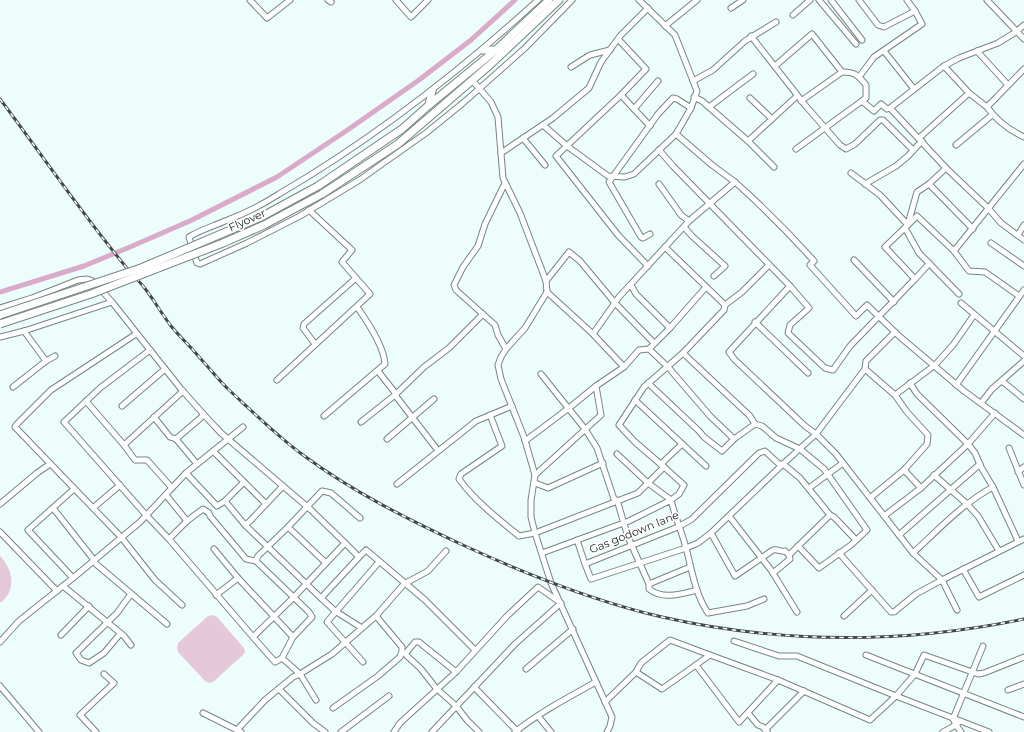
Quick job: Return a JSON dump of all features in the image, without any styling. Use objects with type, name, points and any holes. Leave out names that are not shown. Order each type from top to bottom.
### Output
[{"type":"highway","name":"Flyover","points":[[0,315],[142,268],[261,217],[318,186],[402,129],[496,50],[549,0]]},
{"type":"highway","name":"Flyover","points":[[0,324],[91,294],[223,243],[264,225],[322,194],[398,144],[491,64],[559,0]]},
{"type":"highway","points":[[483,50],[496,50]]},
{"type":"highway","points":[[429,105],[432,91]]},
{"type":"street","points":[[250,0],[267,18],[290,0]]},
{"type":"street","points":[[396,0],[411,17],[428,0]]},
{"type":"street","points":[[538,0],[483,50],[432,91],[336,160],[247,212],[189,237],[197,262],[200,264],[246,243],[309,210],[361,179],[407,147],[480,89],[525,48],[572,0]]},
{"type":"street","points":[[543,125],[567,146],[608,176],[625,176],[634,174],[676,134],[691,108],[697,91],[675,35],[639,0]]},
{"type":"street","points":[[665,26],[697,0]]},
{"type":"street","points":[[731,8],[743,0]]},
{"type":"street","points":[[793,15],[810,0]]},
{"type":"street","points":[[819,0],[856,44]]},
{"type":"street","points":[[831,0],[862,40]]},
{"type":"street","points":[[859,0],[878,25],[884,27],[916,11]]},
{"type":"street","points":[[859,76],[874,57],[922,24],[916,11],[907,0]]},
{"type":"street","points":[[987,0],[1024,39]]},
{"type":"street","points":[[501,153],[553,118],[588,88],[601,62],[610,49],[619,40],[620,36],[648,8]]},
{"type":"street","points":[[693,81],[713,70],[751,36],[768,28],[776,22]]},
{"type":"street","points":[[890,108],[944,66],[959,58],[998,42],[1016,32],[1024,25]]},
{"type":"street","points":[[775,66],[812,34],[842,72]]},
{"type":"street","points":[[751,36],[801,101],[840,145],[846,149],[855,144],[880,120],[884,120],[913,150]]},
{"type":"street","points":[[619,40],[646,69],[621,95],[556,156],[618,235],[648,266]]},
{"type":"street","points":[[571,67],[590,55],[610,49]]},
{"type":"street","points":[[884,51],[914,89]]},
{"type":"street","points":[[977,51],[1008,85]]},
{"type":"street","points":[[944,66],[969,93],[987,107],[995,118],[1013,132],[1024,137]]},
{"type":"street","points":[[987,107],[1024,70]]},
{"type":"street","points":[[796,149],[866,98],[866,85],[859,76],[852,72],[842,72],[801,101]]},
{"type":"street","points":[[709,107],[753,74]]},
{"type":"street","points":[[472,80],[491,102],[498,117],[502,178],[520,213],[546,281],[547,292],[525,328],[506,349],[498,365],[501,379],[525,441],[535,475],[531,500],[531,517],[535,533],[552,583],[612,717],[607,732]]},
{"type":"street","points":[[634,109],[658,81]]},
{"type":"street","points":[[866,184],[896,166],[908,156],[920,139],[969,93]]},
{"type":"street","points":[[621,95],[650,126]]},
{"type":"street","points":[[748,141],[798,96]]},
{"type":"street","points":[[694,97],[709,107],[748,141],[774,167]]},
{"type":"street","points":[[650,234],[643,238],[641,237],[632,224],[609,182],[658,114],[673,98],[691,108]]},
{"type":"street","points":[[750,98],[772,118]]},
{"type":"street","points":[[862,101],[874,111],[881,104],[887,109],[890,108],[946,168],[988,208],[1001,223],[1024,240]]},
{"type":"street","points":[[956,145],[992,115]]},
{"type":"street","points":[[676,134],[712,165],[736,182],[774,217],[814,261],[810,265],[856,316],[867,305],[895,332],[935,365],[956,385],[1024,435]]},
{"type":"street","points":[[523,138],[545,165]]},
{"type":"street","points":[[659,150],[709,204],[790,286],[809,308],[790,325],[788,333],[825,368],[833,370],[850,346],[927,266]]},
{"type":"street","points":[[906,226],[917,192],[929,184],[946,168]]},
{"type":"street","points":[[954,251],[973,229],[988,208],[1023,168]]},
{"type":"street","points":[[851,173],[880,195],[906,226],[919,253],[959,294]]},
{"type":"street","points":[[593,334],[615,303],[689,221],[736,182]]},
{"type":"street","points":[[505,183],[485,224],[478,246],[463,267],[454,284],[456,290],[495,325],[498,335],[506,349]]},
{"type":"street","points":[[659,184],[681,215],[689,221]]},
{"type":"street","points":[[929,184],[973,229]]},
{"type":"street","points":[[277,380],[370,294],[342,262],[352,250],[309,210]]},
{"type":"street","points":[[915,279],[885,247],[917,216],[954,251],[969,271],[984,272],[1019,296]]},
{"type":"street","points":[[1018,235],[1024,225]]},
{"type":"street","points":[[684,227],[725,266],[714,276]]},
{"type":"street","points":[[991,243],[1024,266]]},
{"type":"street","points":[[665,247],[725,305]]},
{"type":"street","points":[[546,281],[569,252],[580,261],[615,303],[654,344]]},
{"type":"street","points":[[854,260],[894,302]]},
{"type":"street","points":[[542,553],[624,523],[671,500],[679,494],[684,485],[635,442],[619,425],[648,383],[684,353],[724,310],[725,305],[742,292],[769,265]]},
{"type":"street","points":[[316,344],[302,328],[304,324],[356,278]]},
{"type":"street","points":[[0,308],[32,298],[72,282],[87,279],[93,281],[112,302],[136,334],[204,415],[307,507],[359,557]]},
{"type":"street","points":[[631,285],[636,294],[670,328]]},
{"type":"street","points":[[790,286],[755,322],[730,352],[734,360],[805,426],[816,434],[843,463],[914,553],[942,580],[957,610]]},
{"type":"street","points":[[525,441],[596,386],[624,368],[639,350],[649,349],[670,328],[706,287]]},
{"type":"street","points":[[956,385],[1024,290]]},
{"type":"street","points":[[547,292],[593,334],[624,368]]},
{"type":"street","points":[[0,337],[24,331],[112,302]]},
{"type":"street","points":[[961,303],[1024,356]]},
{"type":"street","points":[[324,416],[385,364],[372,330],[357,307]]},
{"type":"street","points":[[361,422],[395,394],[424,367],[449,348],[484,314]]},
{"type":"street","points":[[896,395],[935,365],[953,345],[974,315]]},
{"type":"street","points":[[755,322],[808,373]]},
{"type":"street","points":[[24,331],[46,361]]},
{"type":"street","points":[[585,564],[591,580],[698,543],[711,533],[816,434],[865,369],[866,361],[895,332]]},
{"type":"street","points":[[136,334],[51,390],[15,427],[121,537],[155,580],[182,606]]},
{"type":"street","points":[[649,349],[668,367],[710,416],[734,439]]},
{"type":"street","points":[[150,350],[100,388],[64,422],[169,539],[274,662],[282,658],[293,636],[312,617],[309,612],[256,561],[246,560],[210,516],[209,512],[203,509],[169,539]]},
{"type":"street","points":[[684,353],[750,416],[755,424],[762,426],[776,438],[800,449],[824,469],[867,530],[819,568],[798,546]]},
{"type":"street","points":[[13,387],[46,361],[55,356]]},
{"type":"street","points":[[981,403],[992,390],[1024,361]]},
{"type":"street","points":[[122,406],[165,369]]},
{"type":"street","points":[[865,369],[896,395],[907,412],[928,435],[927,444],[904,470],[870,498]]},
{"type":"street","points":[[378,371],[436,448]]},
{"type":"street","points":[[541,374],[585,429],[597,448],[614,499],[617,500],[631,545],[649,584],[648,587],[650,591],[675,596],[696,590]]},
{"type":"street","points":[[1002,381],[1024,399]]},
{"type":"street","points":[[648,383],[704,437],[722,452],[734,439],[755,424]]},
{"type":"street","points":[[910,383],[917,394],[968,444],[975,453],[981,467],[993,487],[1018,541]]},
{"type":"street","points":[[535,475],[601,415],[596,386]]},
{"type":"street","points":[[124,445],[183,391]]},
{"type":"street","points":[[387,439],[434,399]]},
{"type":"street","points":[[636,400],[706,466]]},
{"type":"street","points":[[86,401],[135,460],[147,460],[172,488]]},
{"type":"street","points":[[398,484],[476,421],[512,406]]},
{"type":"street","points":[[884,516],[921,488],[968,444],[995,413]]},
{"type":"street","points":[[176,439],[204,415]]},
{"type":"street","points":[[490,415],[502,446],[461,474],[459,479],[468,491],[477,498],[485,508],[519,536],[535,533],[638,493],[682,444]]},
{"type":"street","points":[[154,417],[170,437],[176,439],[197,464]]},
{"type":"street","points":[[0,642],[18,621],[73,578],[121,537],[146,515],[186,473],[243,427]]},
{"type":"street","points":[[1009,448],[1024,485]]},
{"type":"street","points":[[213,451],[266,504]]},
{"type":"street","name":"Gas godown lane","points":[[577,540],[585,564],[678,527],[692,519],[759,453],[765,451],[779,464],[783,464]]},
{"type":"street","points":[[617,454],[648,483],[671,500],[678,527],[686,548],[696,590],[701,604],[708,613],[747,606],[764,599]]},
{"type":"street","points":[[534,483],[548,488],[603,463]]},
{"type":"street","points":[[809,488],[843,463]]},
{"type":"street","points":[[0,504],[50,464]]},
{"type":"street","points":[[783,464],[800,478],[830,515],[834,517],[856,540]]},
{"type":"street","points":[[899,535],[980,464]]},
{"type":"street","points":[[1018,472],[1024,467]]},
{"type":"street","points":[[904,470],[921,488]]},
{"type":"street","points":[[186,473],[217,506],[225,501],[244,482]]},
{"type":"street","points":[[934,475],[967,504],[978,516],[999,551]]},
{"type":"street","points":[[93,508],[120,485]]},
{"type":"street","points":[[245,524],[250,521],[283,486]]},
{"type":"street","points":[[914,553],[967,504],[980,494],[993,487]]},
{"type":"street","points":[[73,578],[28,530],[74,489]]},
{"type":"street","points":[[256,561],[258,556],[269,547],[322,491],[331,493],[360,518]]},
{"type":"street","points":[[166,495],[187,522]]},
{"type":"street","points":[[225,501],[245,524],[321,598],[335,610],[362,628]]},
{"type":"street","points":[[53,508],[96,564],[167,624]]},
{"type":"street","points":[[789,554],[830,515]]},
{"type":"street","points":[[729,516],[762,557],[797,612]]},
{"type":"street","points":[[288,527],[326,563]]},
{"type":"street","points":[[0,532],[57,591]]},
{"type":"street","points":[[711,533],[735,576],[762,557],[777,549],[785,551],[789,554]]},
{"type":"street","points":[[839,553],[891,612],[894,612],[916,594],[963,568],[1024,539]]},
{"type":"street","points":[[253,637],[307,584],[345,543]]},
{"type":"street","points":[[214,549],[238,578],[293,636]]},
{"type":"street","points":[[321,598],[366,550],[436,611],[475,650]]},
{"type":"street","points":[[203,713],[238,731],[265,700],[293,677],[332,654],[376,616],[404,584],[428,571],[446,552]]},
{"type":"street","points":[[773,573],[790,559],[789,554]]},
{"type":"street","points":[[363,662],[327,622],[335,610],[379,562]]},
{"type":"street","points":[[649,584],[690,567]]},
{"type":"street","points":[[963,568],[979,597],[1024,575]]},
{"type":"street","points":[[216,595],[238,578]]},
{"type":"street","points":[[63,586],[124,636],[131,645]]},
{"type":"street","points":[[394,732],[400,723],[456,672],[507,616],[538,587],[561,603]]},
{"type":"street","points":[[844,616],[872,590]]},
{"type":"street","points":[[120,634],[104,653],[88,663],[81,660],[76,653],[117,613],[131,594]]},
{"type":"street","points":[[432,732],[515,644],[561,603]]},
{"type":"street","points":[[61,635],[89,606]]},
{"type":"street","points":[[333,708],[378,676],[400,657],[402,647],[376,616]]},
{"type":"street","points":[[526,669],[573,630]]},
{"type":"street","points":[[605,702],[636,672],[641,663],[670,640],[778,680],[870,720],[896,696],[915,674],[924,655],[973,673],[984,673],[1024,657]]},
{"type":"street","points":[[734,641],[779,656],[797,656],[953,719],[958,723],[989,732]]},
{"type":"street","points":[[456,672],[419,642],[415,642],[405,654],[437,689],[456,706],[479,732]]},
{"type":"street","points":[[953,719],[983,646]]},
{"type":"street","points":[[636,672],[662,688],[710,655]]},
{"type":"street","points":[[866,655],[1024,717]]},
{"type":"street","points":[[282,658],[300,674],[316,700]]},
{"type":"street","points":[[696,665],[739,722],[778,680]]},
{"type":"street","points":[[96,732],[80,715],[114,683],[104,674]]},
{"type":"street","points":[[474,687],[517,732],[554,705],[596,682]]},
{"type":"street","points":[[1008,690],[1024,684]]},
{"type":"street","points":[[0,686],[39,732]]},
{"type":"street","points":[[278,689],[313,723],[325,732]]},
{"type":"street","points":[[748,713],[758,725],[766,731],[804,691]]},
{"type":"street","points":[[341,732],[389,696]]},
{"type":"street","points":[[538,716],[551,732]]},
{"type":"street","points":[[943,732],[958,723]]},
{"type":"street","points":[[958,723],[962,732]]},
{"type":"shaded area","points":[[0,556],[8,567],[11,586],[9,592],[0,603]]},
{"type":"shaded area","points":[[213,615],[217,617],[245,651],[244,654],[213,682],[209,683],[205,681],[178,652],[177,648],[178,643],[208,616]]},
{"type":"waterway","points":[[0,292],[84,266],[130,247],[192,220],[277,177],[419,80],[471,40],[515,0]]},
{"type":"railway","points":[[0,99],[94,226],[147,291],[171,326],[225,386],[293,448],[361,493],[402,516],[489,557],[586,595],[637,611],[707,626],[752,632],[843,638],[934,633],[1024,619]]}]
